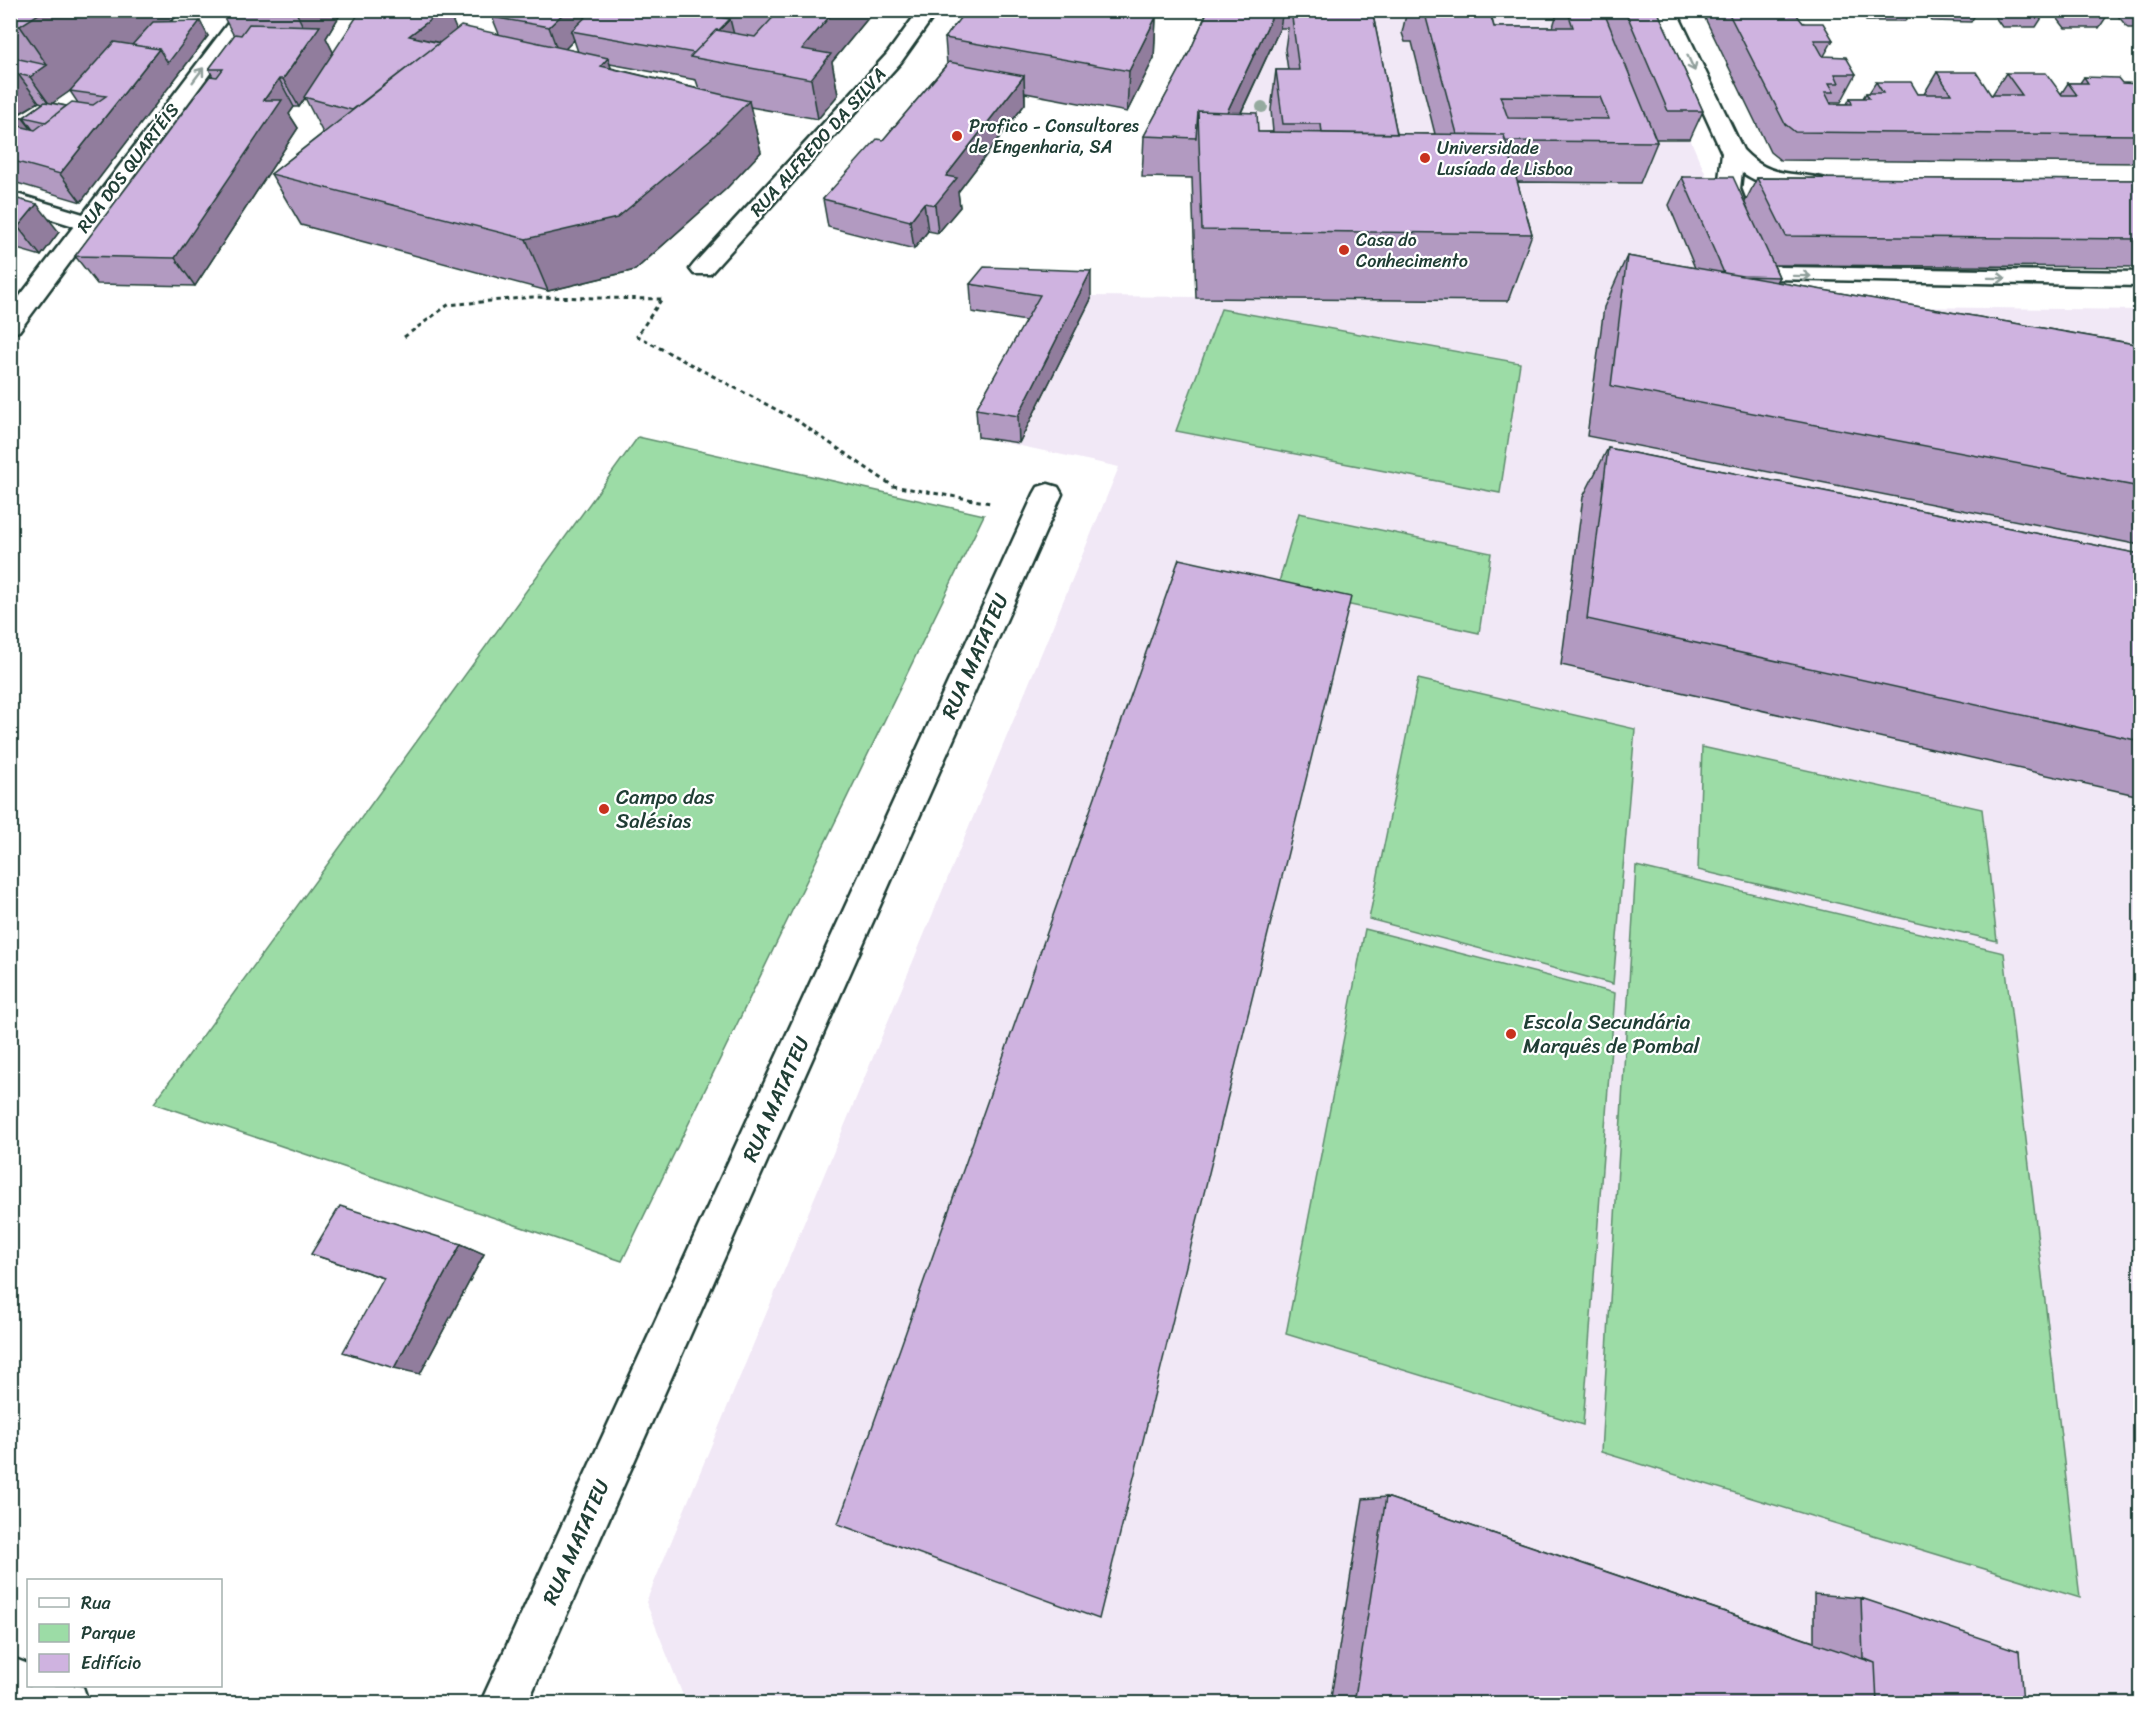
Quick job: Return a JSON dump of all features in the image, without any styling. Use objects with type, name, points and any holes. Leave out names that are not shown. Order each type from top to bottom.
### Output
[{"type":"street","name":"RUA DOS QUARTÉIS","points":[[10,326],[248,10]]},
{"type":"street","name":"RUA ALFREDO DA SILVA","points":[[702,269],[894,58],[929,10]]},
{"type":"street","points":[[1666,10],[1733,153],[1743,165],[1763,176],[1788,182],[1833,184]]},
{"type":"street","points":[[1733,153],[1729,189],[1757,261],[1774,274],[2140,279]]},
{"type":"street","points":[[10,199],[87,222]]},
{"type":"street","name":"RUA MATATEU","points":[[503,1704],[1048,494]]},
{"type":"street","points":[[10,1680],[66,1704]]},
{"type":"path","points":[[702,269],[680,283],[661,300],[637,336],[796,420],[892,486],[985,504],[1048,494]]},
{"type":"path","points":[[404,337],[448,305],[533,297],[661,300]]},
{"type":"shaded area","name":"Escola Secundária Marquês de Pombal","points":[[1220,11],[1634,11],[1763,305],[2140,310],[2140,1703],[686,1703],[646,1602],[1119,467],[978,437],[1041,323],[972,312],[986,295],[1196,297],[1192,179],[1142,177],[1188,90]]},
{"type":"green space","points":[[1221,309],[1520,363],[1500,493],[1176,431]]},
{"type":"green space","name":"Campo das Salésias","points":[[638,437],[984,515],[622,1261],[154,1103]]},
{"type":"green space","points":[[1299,513],[1491,553],[1479,633],[1277,589]]},
{"type":"green space","points":[[1418,679],[1635,729],[1613,984],[1369,919]]},
{"type":"green space","points":[[1702,747],[1982,809],[1997,941],[1698,870]]},
{"type":"green space","points":[[1636,866],[2004,953],[2080,1598],[1601,1452]]},
{"type":"green space","points":[[1365,929],[1615,993],[1583,1425],[1286,1334]]},
{"type":"building","points":[[10,10],[45,10],[20,26],[10,25]]},
{"type":"building","points":[[222,10],[297,10],[296,12],[221,12]]},
{"type":"building","points":[[361,10],[443,10],[409,36],[439,43],[352,110],[304,97]]},
{"type":"building","points":[[499,10],[567,10],[549,27],[492,17]]},
{"type":"building","points":[[593,10],[683,10],[730,19],[694,53],[571,31]]},
{"type":"building","points":[[754,10],[780,10],[776,14]]},
{"type":"building","points":[[780,10],[835,10],[802,49],[831,54],[811,79],[690,57],[716,30],[755,37]]},
{"type":"building","points":[[966,10],[1133,10],[1132,14],[1156,17],[1129,71],[945,38]]},
{"type":"building","points":[[1208,10],[1275,10],[1227,112],[1198,111],[1196,138],[1144,136],[1191,49]]},
{"type":"building","points":[[1291,10],[1372,10],[1397,134],[1322,133],[1321,124],[1283,124],[1276,70],[1299,70]]},
{"type":"building","points":[[1424,10],[1489,10],[1494,27],[1573,27],[1567,10],[1603,10],[1657,142],[1505,141],[1504,135],[1457,134]],"holes":[[[1500,96],[1600,97],[1609,119],[1508,118]]]},
{"type":"building","points":[[1625,10],[1657,10],[1703,111],[1668,111]]},
{"type":"building","points":[[1727,10],[1788,10],[1790,15],[1797,15],[1803,23],[1823,23],[1833,40],[1814,40],[1823,56],[1846,57],[1856,74],[1835,74],[1839,83],[1829,83],[1834,92],[1825,92],[1831,104],[1852,104],[1850,98],[1869,98],[1866,93],[1883,93],[1876,82],[1911,82],[1918,94],[1951,94],[1937,72],[1976,72],[1991,95],[2022,95],[2006,73],[2046,73],[2062,95],[2077,95],[2068,83],[2088,83],[2084,77],[2118,78],[2122,83],[2140,84],[2140,135],[1795,132],[1785,124]]},
{"type":"building","points":[[200,21],[168,63],[159,49],[132,45],[153,22]]},
{"type":"building","points":[[249,24],[320,26],[283,79],[279,79],[264,100],[282,100],[175,258],[75,256],[210,76],[217,77],[223,69],[209,69],[235,34],[241,35]]},
{"type":"building","points":[[461,26],[608,58],[601,66],[749,101],[712,138],[617,218],[526,239],[271,174]]},
{"type":"building","points":[[114,42],[159,49],[60,174],[10,160],[10,128],[15,125],[35,130],[72,102],[93,105],[106,96],[70,91]]},
{"type":"building","points":[[10,57],[47,65],[30,77],[18,74],[10,78]]},
{"type":"building","points":[[949,62],[1024,76],[946,176],[957,178],[935,205],[924,203],[910,221],[823,199],[877,139],[883,140]]},
{"type":"building","points":[[45,102],[66,106],[46,122],[24,117]]},
{"type":"building","points":[[1198,111],[1257,113],[1258,132],[1504,135],[1532,234],[1202,230]]},
{"type":"building","points":[[10,114],[22,117],[10,124]]},
{"type":"building","points":[[1682,177],[1733,177],[1779,277],[1724,273]]},
{"type":"building","points":[[1757,178],[2140,180],[2140,239],[1786,236]]},
{"type":"building","points":[[10,197],[37,204],[18,227],[10,225]]},
{"type":"building","points":[[1627,256],[2140,345],[2140,487],[1611,386]]},
{"type":"building","points":[[984,267],[1091,271],[1018,416],[976,409],[1040,295],[970,284]]},
{"type":"building","points":[[1608,448],[2140,554],[2140,741],[1587,619]]},
{"type":"building","points":[[1179,559],[1351,597],[1099,1619],[838,1524]]},
{"type":"building","points":[[340,1206],[461,1244],[394,1368],[343,1352],[384,1278],[311,1254]]},
{"type":"building","points":[[1386,1497],[1875,1663],[1877,1704],[1354,1704]]},
{"type":"building","points":[[1861,1598],[2019,1651],[2023,1704],[1877,1704],[1875,1663],[1863,1658]]},
{"type":"place","name":"Profico - Consultores de Engenharia, SA","points":[[957,136]]},
{"type":"place","name":"Universidade Lusíada de Lisboa","points":[[1425,158]]},
{"type":"place","name":"Casa do Conhecimento","points":[[1344,250]]},
{"type":"place","name":"Campo das Salésias","points":[[604,809]]},
{"type":"place","name":"Escola Secundária Marquês de Pombal","points":[[1511,1034]]}]
